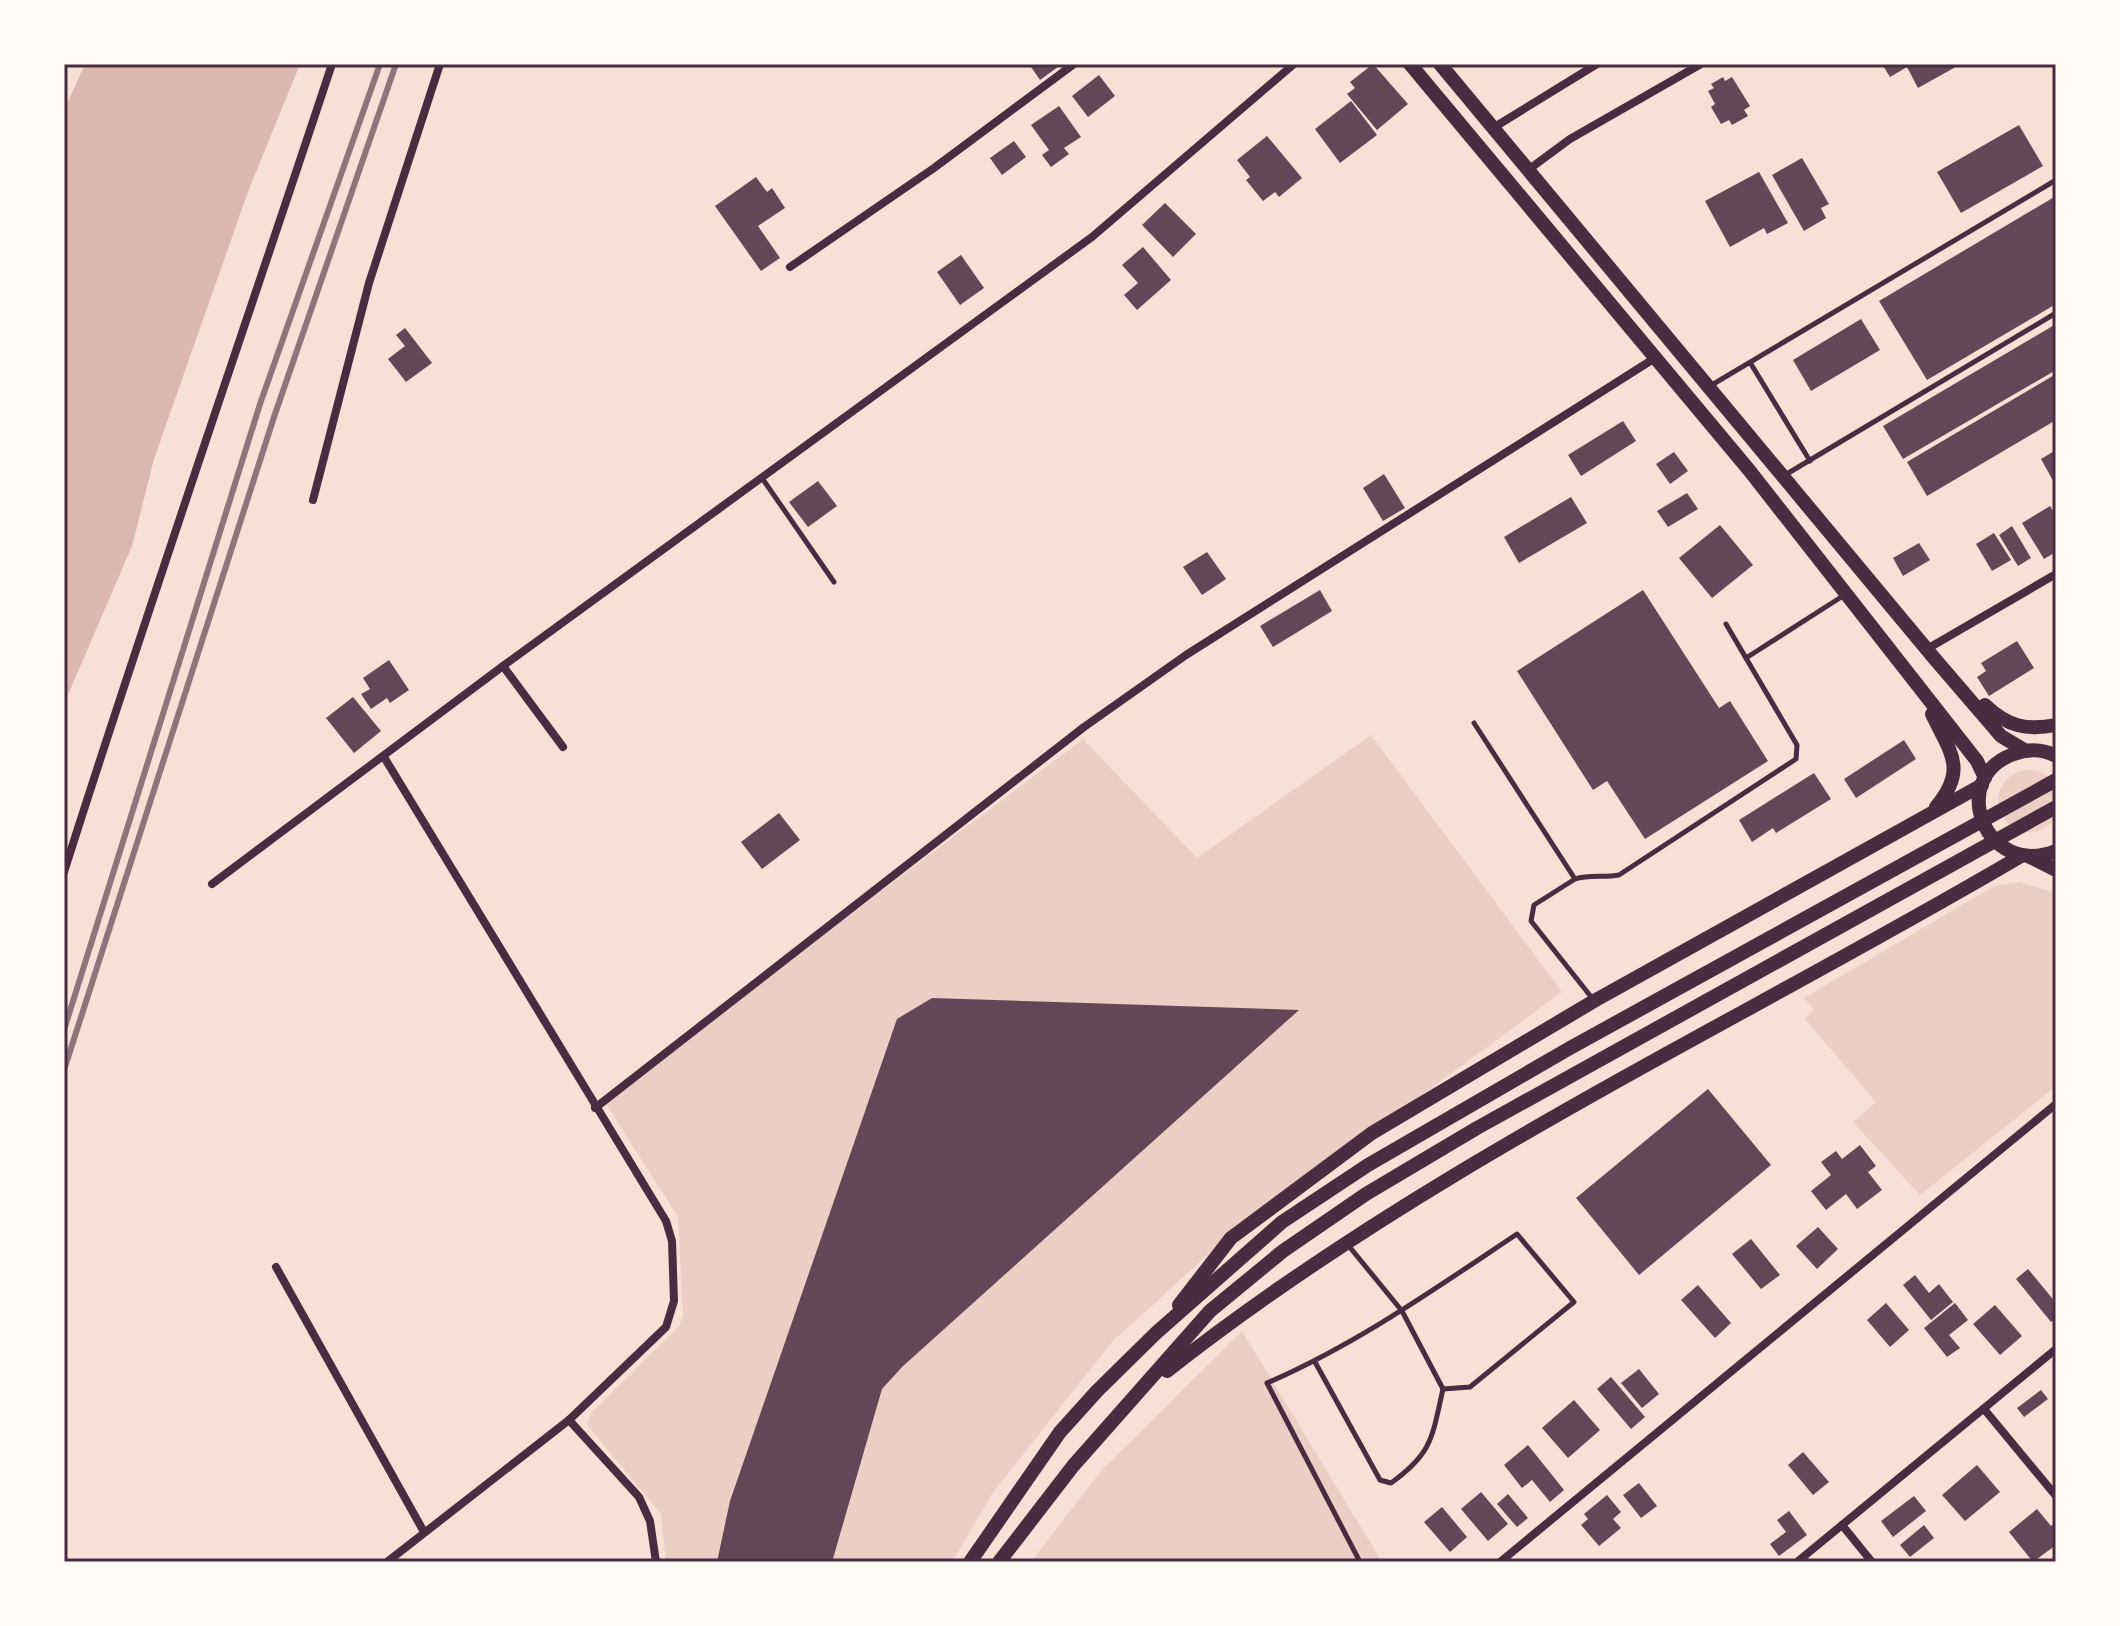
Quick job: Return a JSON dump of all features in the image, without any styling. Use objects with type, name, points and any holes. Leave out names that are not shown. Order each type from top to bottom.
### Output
[{"type":"main road","points":[[1410,64],[1847,594],[1977,761],[1984,782],[1980,815],[1985,829],[2007,850],[2056,870]]},
{"type":"main road","points":[[1440,64],[2001,736],[2031,750],[2056,756]]},
{"type":"main road","points":[[1931,653],[1997,717],[2022,729],[2056,725]]},
{"type":"main road","points":[[1920,687],[1955,760],[1954,778],[1931,814]]},
{"type":"main road","points":[[1156,1333],[1231,1238],[1372,1133],[1594,1001],[1931,814],[1984,782],[1998,762],[2056,740]]},
{"type":"main road","points":[[970,1562],[1060,1432],[1156,1333],[1282,1222],[1368,1165],[1570,1048],[2056,780]]},
{"type":"main road","points":[[999,1562],[1073,1466],[1210,1311],[1283,1251],[1341,1210],[1477,1128],[2056,807]]},
{"type":"main road","points":[[1138,1394],[1247,1308],[1345,1241],[1591,1095],[2025,856],[2056,851]]},
{"type":"street","points":[[64,872],[149,604],[230,376],[332,64]]},
{"type":"street","points":[[313,500],[369,283],[440,64]]},
{"type":"street","points":[[790,267],[934,168],[1074,64]]},
{"type":"street","points":[[212,884],[503,666],[1092,237],[1294,64]]},
{"type":"street","points":[[1493,128],[1597,64]]},
{"type":"street","points":[[1528,170],[1570,139],[1701,64]]},
{"type":"street","points":[[595,1108],[1084,727],[1186,655],[1655,358]]},
{"type":"street","points":[[1931,653],[2056,574]]},
{"type":"street","points":[[503,666],[563,747]]},
{"type":"street","points":[[384,757],[671,1232],[674,1301],[666,1327],[569,1420],[387,1562]]},
{"type":"street","points":[[1500,1562],[2056,1104]]},
{"type":"street","points":[[276,1267],[424,1532]]},
{"type":"street","points":[[1797,1562],[2056,1349]]},
{"type":"street","points":[[1984,1409],[2056,1496]]},
{"type":"street","points":[[569,1420],[639,1497],[650,1521],[656,1562]]},
{"type":"street","points":[[1842,1525],[1872,1562]]},
{"type":"lane","points":[[1709,386],[1751,364],[2056,180]]},
{"type":"lane","points":[[1783,476],[2056,313]]},
{"type":"lane","points":[[1751,364],[1810,461]]},
{"type":"lane","points":[[762,477],[834,582]]},
{"type":"lane","points":[[1746,658],[1847,594]]},
{"type":"lane","points":[[1594,1001],[1531,921],[1534,905],[1588,874],[1603,878],[1619,875],[1796,759],[1797,745],[1726,624]]},
{"type":"lane","points":[[1474,723],[1575,879]]},
{"type":"lane","points":[[1360,1562],[1267,1383],[1315,1362],[1402,1311],[1517,1234],[1574,1302],[1470,1387],[1443,1389]]},
{"type":"lane","points":[[1315,1362],[1380,1480],[1391,1483],[1417,1465],[1430,1443],[1443,1389],[1402,1311],[1345,1241]]},
{"type":"shaded area","points":[[85,64],[300,64],[249,189],[154,459],[132,546],[64,704],[64,110]]},
{"type":"shaded area","points":[[1371,735],[1562,992],[1225,1239],[1112,1342],[994,1491],[952,1562],[666,1562],[661,1514],[587,1425],[592,1412],[679,1326],[683,1317],[678,1217],[604,1101],[1083,739],[1197,858]]},
{"type":"shaded area","points":[[2029,770],[2051,779],[2060,801],[2051,823],[2029,832],[2007,823],[1998,801],[2007,779]]},
{"type":"shaded area","points":[[2019,882],[2056,893],[2056,1086],[1920,1195],[1853,1122],[1876,1102],[1805,1019],[1814,1010],[1804,998],[1994,886]]},
{"type":"shaded area","points":[[1242,1331],[1382,1562],[1031,1562],[1101,1471]]},
{"type":"building","points":[[1029,64],[1062,64],[1040,80]]},
{"type":"building","points":[[1373,64],[1408,104],[1377,130],[1347,94],[1355,88],[1350,82]]},
{"type":"building","points":[[1882,64],[1961,64],[1918,88],[1907,67],[1890,77]]},
{"type":"building","points":[[1099,75],[1115,96],[1088,117],[1072,96]]},
{"type":"building","points":[[1723,77],[1725,81],[1732,77],[1750,106],[1744,110],[1748,116],[1732,125],[1729,120],[1721,124],[1711,107],[1715,104],[1708,91],[1714,88],[1711,84]]},
{"type":"building","points":[[1351,101],[1377,135],[1340,163],[1315,129]]},
{"type":"building","points":[[1059,106],[1081,137],[1064,148],[1069,154],[1051,167],[1042,155],[1049,150],[1031,125]]},
{"type":"building","points":[[2019,125],[2043,166],[1961,213],[1937,172]]},
{"type":"building","points":[[1267,136],[1302,178],[1279,197],[1275,192],[1263,201],[1246,180],[1250,177],[1237,160]]},
{"type":"building","points":[[1014,141],[1026,157],[1002,175],[990,158]]},
{"type":"building","points":[[1802,158],[1829,204],[1821,208],[1826,218],[1804,231],[1772,175]]},
{"type":"building","points":[[1759,172],[1788,223],[1767,234],[1764,228],[1730,247],[1705,201]]},
{"type":"building","points":[[756,177],[767,192],[772,188],[785,208],[758,226],[780,258],[761,271],[715,206]]},
{"type":"building","points":[[2056,196],[2056,304],[1927,380],[1879,301]]},
{"type":"building","points":[[1165,203],[1196,234],[1173,257],[1142,225]]},
{"type":"building","points":[[1143,247],[1171,280],[1137,310],[1124,295],[1138,283],[1122,265]]},
{"type":"building","points":[[961,255],[984,288],[960,305],[937,272]]},
{"type":"building","points":[[1861,319],[1880,350],[1811,391],[1793,360]]},
{"type":"building","points":[[2056,324],[2056,370],[1903,459],[1883,426]]},
{"type":"building","points":[[405,328],[432,363],[406,382],[388,359],[405,346],[396,335]]},
{"type":"building","points":[[2056,374],[2056,420],[1927,496],[1907,462]]},
{"type":"building","points":[[1623,421],[1636,441],[1581,476],[1568,455]]},
{"type":"building","points":[[2056,450],[2056,486],[2041,459]]},
{"type":"building","points":[[1674,452],[1688,471],[1670,484],[1656,464]]},
{"type":"building","points":[[1384,474],[1405,508],[1383,521],[1363,488]]},
{"type":"building","points":[[818,481],[837,506],[808,527],[789,502]]},
{"type":"building","points":[[1687,493],[1698,509],[1668,527],[1657,511]]},
{"type":"building","points":[[1571,497],[1587,523],[1519,563],[1504,537]]},
{"type":"building","points":[[2050,506],[2056,516],[2056,552],[2044,559],[2022,523]]},
{"type":"building","points":[[1720,525],[1753,565],[1712,598],[1679,558]]},
{"type":"building","points":[[2012,526],[2031,558],[2018,566],[1999,535]]},
{"type":"building","points":[[1994,533],[2011,560],[1992,571],[1976,544]]},
{"type":"building","points":[[1919,543],[1930,560],[1903,576],[1893,558]]},
{"type":"building","points":[[1207,552],[1226,579],[1202,595],[1183,567]]},
{"type":"building","points":[[1320,590],[1332,611],[1273,647],[1260,626]]},
{"type":"building","points":[[1643,590],[1719,708],[1730,701],[1768,761],[1645,839],[1607,781],[1593,790],[1517,671]]},
{"type":"building","points":[[2017,641],[2034,668],[1989,696],[1977,677],[1986,671],[1981,663]]},
{"type":"building","points":[[389,660],[409,690],[390,703],[387,698],[371,709],[361,694],[370,689],[363,678]]},
{"type":"building","points":[[353,697],[381,731],[354,753],[326,718]]},
{"type":"building","points":[[1904,740],[1916,759],[1856,798],[1844,779]]},
{"type":"building","points":[[1814,773],[1831,799],[1776,833],[1773,828],[1752,842],[1739,820]]},
{"type":"building","points":[[779,813],[800,840],[762,869],[741,842]]},
{"type":"building","points":[[932,998],[1299,1010],[902,1367],[882,1389],[832,1562],[717,1562],[730,1501],[897,1019]]},
{"type":"building","points":[[1708,1089],[1771,1165],[1639,1275],[1576,1198]]},
{"type":"building","points":[[1860,1145],[1876,1166],[1868,1172],[1882,1190],[1857,1209],[1846,1194],[1826,1210],[1811,1191],[1831,1175],[1821,1162],[1836,1151],[1842,1159]]},
{"type":"building","points":[[1818,1227],[1838,1249],[1817,1269],[1796,1246]]},
{"type":"building","points":[[1751,1239],[1780,1275],[1761,1289],[1732,1254]]},
{"type":"building","points":[[2028,1269],[2056,1303],[2056,1318],[2051,1322],[2016,1279]]},
{"type":"building","points":[[1915,1275],[1929,1293],[1939,1284],[1953,1302],[1931,1320],[1903,1285]]},
{"type":"building","points":[[1698,1285],[1731,1323],[1715,1338],[1681,1300]]},
{"type":"building","points":[[1886,1303],[1909,1330],[1890,1347],[1867,1320]]},
{"type":"building","points":[[1955,1303],[1968,1320],[1949,1335],[1960,1348],[1947,1357],[1924,1328]]},
{"type":"building","points":[[1995,1305],[2022,1336],[2000,1355],[1973,1324]]},
{"type":"building","points":[[1639,1369],[1659,1394],[1642,1408],[1621,1383]]},
{"type":"building","points":[[1611,1377],[1645,1417],[1631,1429],[1597,1389]]},
{"type":"building","points":[[2041,1390],[2048,1399],[2024,1417],[2017,1408]]},
{"type":"building","points":[[1574,1400],[1600,1430],[1568,1458],[1542,1428]]},
{"type":"building","points":[[1528,1445],[1564,1490],[1550,1502],[1532,1480],[1522,1488],[1504,1465]]},
{"type":"building","points":[[1803,1452],[1829,1482],[1813,1495],[1788,1465]]},
{"type":"building","points":[[1977,1465],[2000,1492],[1965,1521],[1942,1495]]},
{"type":"building","points":[[1639,1483],[1657,1506],[1641,1518],[1623,1495]]},
{"type":"building","points":[[1481,1492],[1508,1524],[1488,1541],[1461,1509]]},
{"type":"building","points":[[1508,1494],[1528,1518],[1517,1527],[1497,1504]]},
{"type":"building","points":[[1607,1495],[1621,1512],[1613,1519],[1621,1528],[1599,1546],[1581,1525],[1588,1519],[1584,1514]]},
{"type":"building","points":[[1914,1496],[1926,1511],[1893,1537],[1881,1521]]},
{"type":"building","points":[[1442,1507],[1467,1537],[1450,1552],[1424,1522]]},
{"type":"building","points":[[2037,1509],[2051,1526],[2056,1522],[2056,1545],[2033,1562],[2009,1532]]},
{"type":"building","points":[[1789,1511],[1807,1535],[1779,1556],[1770,1544],[1786,1532],[1777,1520]]},
{"type":"building","points":[[1924,1525],[1934,1538],[1910,1557],[1900,1545]]},
{"type":"railway","points":[[64,1030],[260,404],[380,64]]},
{"type":"railway","points":[[64,1070],[274,417],[396,64]]}]
